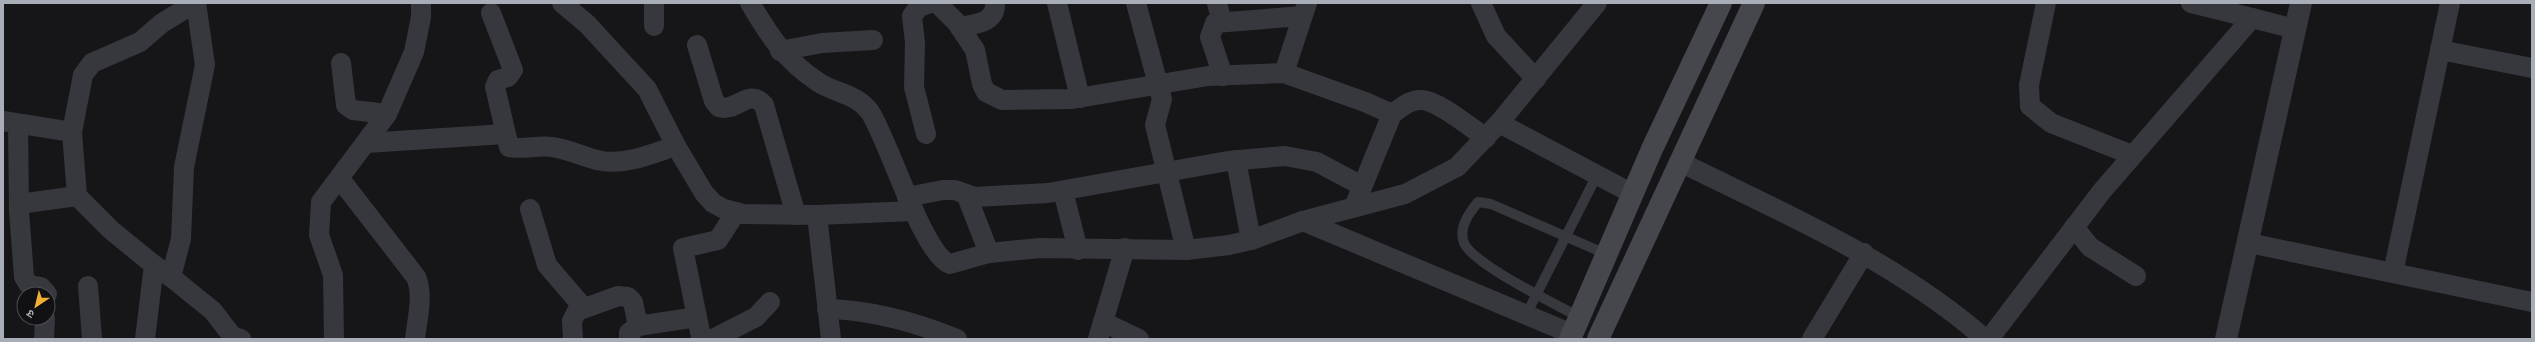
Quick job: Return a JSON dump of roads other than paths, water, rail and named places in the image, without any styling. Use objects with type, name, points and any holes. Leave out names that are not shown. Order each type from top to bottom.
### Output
[{"type":"main road","points":[[1574,330],[1632,194],[1721,3]]},
{"type":"main road","points":[[1598,339],[1754,3]]},
{"type":"street","points":[[171,277],[181,239],[184,167],[205,65],[195,3],[162,23],[140,42],[92,63],[83,75],[72,132],[77,196],[111,230],[213,311],[233,337],[241,339]]},
{"type":"street","points":[[334,339],[333,275],[319,235],[321,202],[340,179],[387,114],[414,52],[422,17],[421,3]]},
{"type":"street","points":[[562,3],[587,24],[647,89],[676,146],[704,193],[713,203],[736,212],[817,215],[911,204],[943,190],[988,197],[1063,191],[1236,160],[1285,156],[1317,162],[1362,186]]},
{"type":"street","points":[[654,3],[654,26]]},
{"type":"street","points":[[750,3],[780,51],[818,83],[847,93],[870,112],[911,204],[945,263],[960,263],[989,253],[1040,248],[1078,250],[1125,248],[1186,250],[1251,240],[1303,221],[1405,194],[1426,185],[1457,167],[1499,123],[1597,3]]},
{"type":"street","points":[[926,134],[914,87],[915,43],[912,16],[919,7],[930,3]]},
{"type":"street","points":[[937,3],[960,27],[975,50],[982,84],[986,92],[992,97],[1002,100],[1080,98],[1158,84],[1223,76],[1284,73],[1365,102],[1392,114]]},
{"type":"street","points":[[960,27],[983,22],[990,18],[995,12],[995,3]]},
{"type":"street","points":[[1058,3],[1080,98]]},
{"type":"street","points":[[1136,3],[1158,84],[1162,105],[1155,125],[1186,250]]},
{"type":"street","points":[[1481,3],[1496,36],[1536,79]]},
{"type":"street","points":[[2046,3],[2029,85],[2030,106],[2051,123],[2132,155]]},
{"type":"street","points":[[2191,3],[2295,29]]},
{"type":"street","points":[[2226,339],[2250,243],[2301,3]]},
{"type":"street","points":[[2393,273],[2450,3]]},
{"type":"street","points":[[1223,76],[1210,37],[1219,12],[1304,10],[1284,73]]},
{"type":"street","points":[[491,13],[514,70],[508,77],[498,80],[496,83],[505,134],[509,147],[540,145],[558,148],[602,161],[616,162],[630,160],[676,146]]},
{"type":"street","points":[[1989,339],[2074,227],[2132,155],[2252,18]]},
{"type":"street","points":[[780,51],[822,43],[873,40]]},
{"type":"street","points":[[697,45],[714,101],[719,107],[730,108],[750,98],[756,98],[764,104],[796,215]]},
{"type":"street","points":[[2440,50],[2532,68]]},
{"type":"street","points":[[341,63],[346,105],[353,110],[387,114]]},
{"type":"street","points":[[1354,207],[1392,114],[1408,102],[1422,100],[1435,104],[1486,138]]},
{"type":"street","points":[[38,286],[26,282],[13,196],[10,122],[72,132]]},
{"type":"street","points":[[1499,123],[1632,194]]},
{"type":"street","points":[[366,143],[505,134]]},
{"type":"street","points":[[1236,160],[1251,240]]},
{"type":"street","points":[[1680,162],[1864,253],[1961,318],[1985,339]]},
{"type":"street","points":[[340,179],[416,278],[420,286],[415,339]]},
{"type":"street","points":[[1063,191],[1078,250]]},
{"type":"street","points":[[966,194],[989,253]]},
{"type":"street","points":[[13,196],[77,196]]},
{"type":"street","points":[[530,209],[547,265],[583,307]]},
{"type":"street","points":[[704,339],[697,317],[683,248],[718,240],[736,212]]},
{"type":"street","points":[[817,215],[831,339]]},
{"type":"street","points":[[1303,221],[1526,315],[1574,330]]},
{"type":"street","points":[[2074,227],[2090,247],[2136,276]]},
{"type":"street","points":[[2250,243],[2532,302]]},
{"type":"street","points":[[1125,248],[1101,330],[1139,339]]},
{"type":"street","points":[[1812,339],[1864,253]]},
{"type":"street","points":[[145,339],[154,265]]},
{"type":"street","points":[[88,286],[92,339]]},
{"type":"street","points":[[573,339],[574,315],[583,307],[623,296],[633,302],[634,332],[697,317]]},
{"type":"street","points":[[712,339],[756,318],[770,302]]},
{"type":"street","points":[[828,309],[854,310],[885,315],[957,339]]},
{"type":"street","points":[[44,339],[45,326]]},
{"type":"lane","points":[[1526,315],[1597,175]]},
{"type":"lane","points":[[1574,330],[1537,293],[1486,265],[1472,253],[1464,243],[1462,232],[1466,219],[1478,202],[1491,204],[1606,254]]}]
